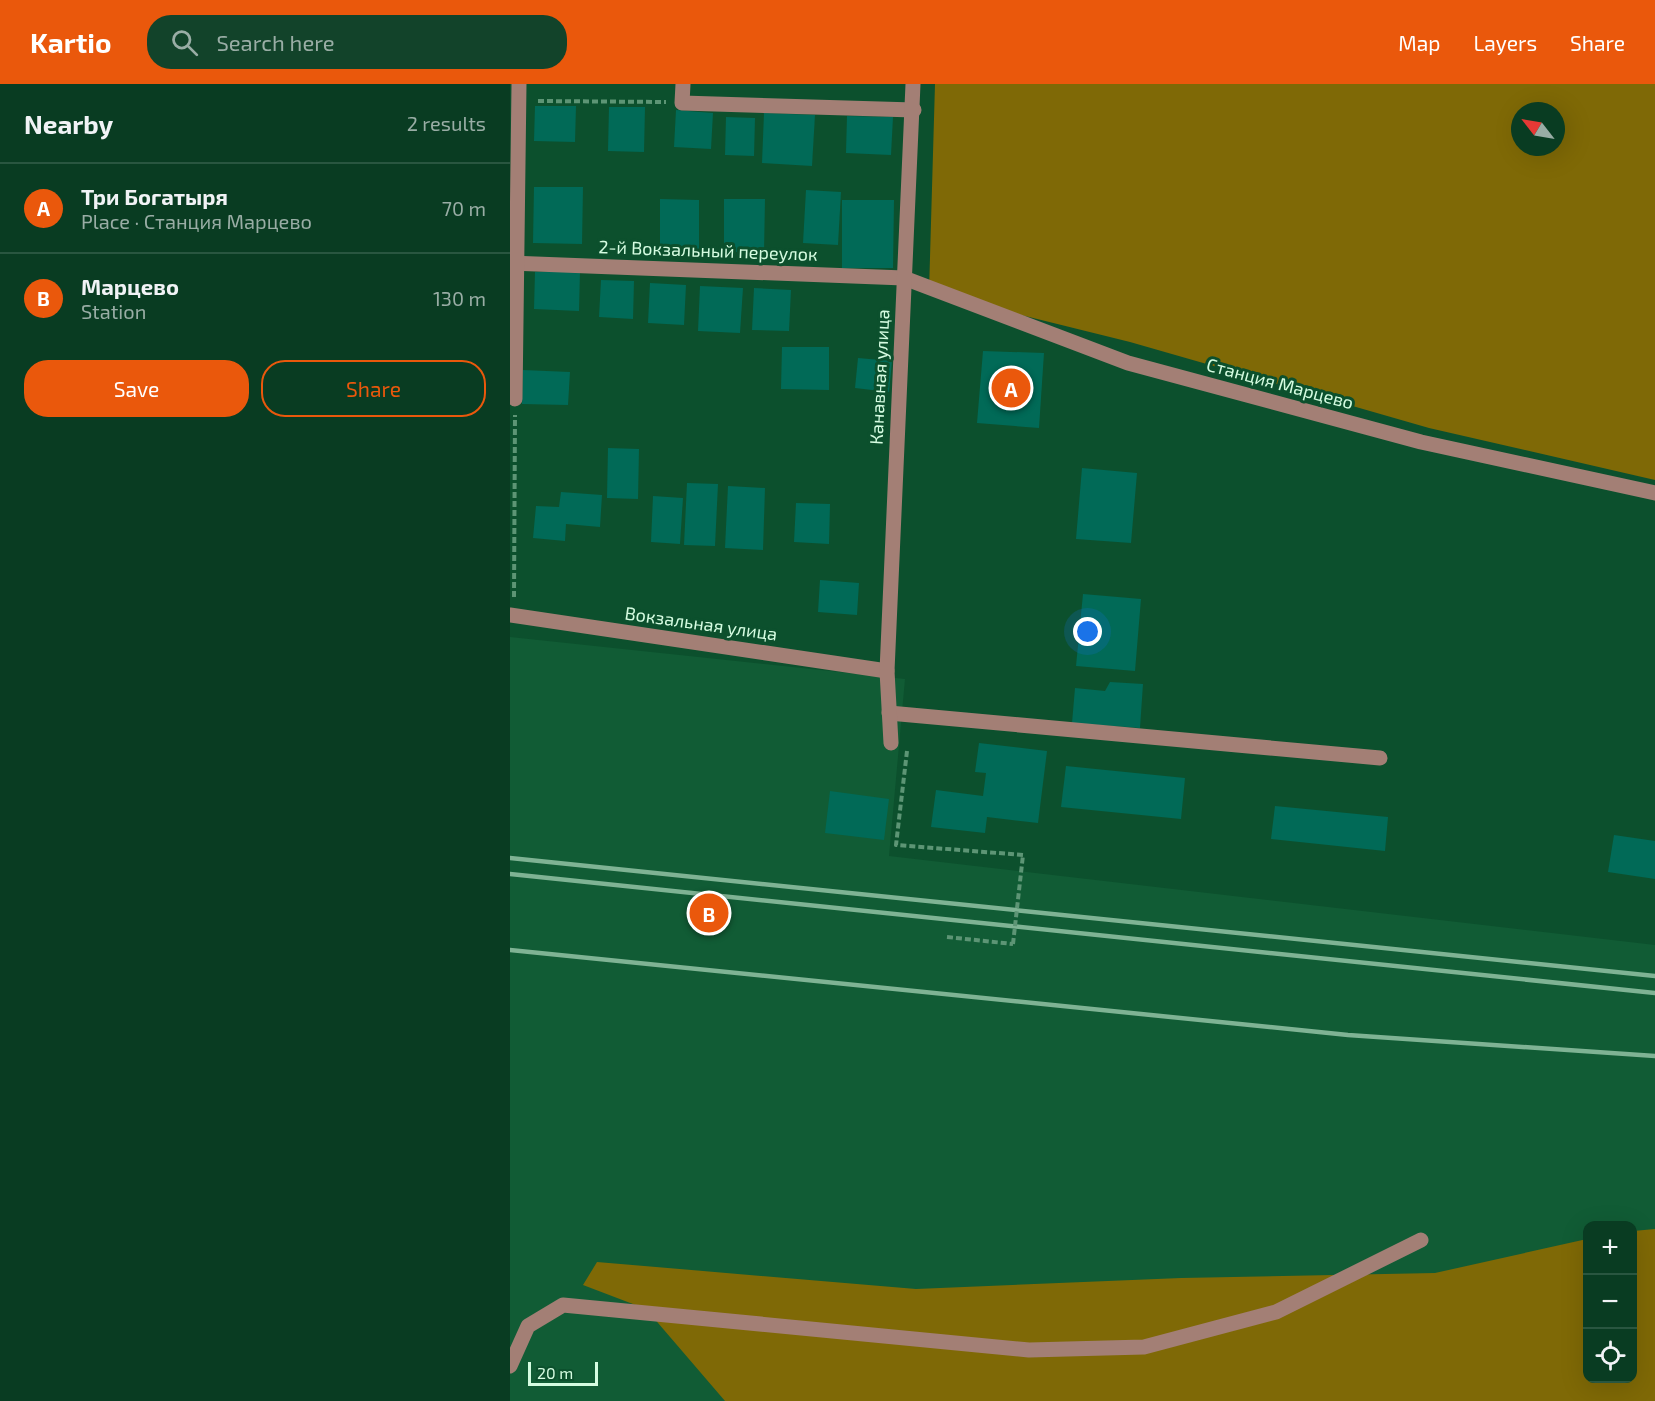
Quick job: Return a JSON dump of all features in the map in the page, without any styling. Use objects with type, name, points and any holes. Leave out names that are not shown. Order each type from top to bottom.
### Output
[{"type":"street","points":[[515,399],[513,263],[515,101],[519,84]]},
{"type":"street","points":[[682,84],[682,103],[914,111]]},
{"type":"street","name":"Канавная улица","points":[[891,743],[887,671],[904,278],[914,111],[913,84]]},
{"type":"street","name":"2-й Вокзальный переулок","points":[[513,263],[904,278]]},
{"type":"street","name":"Станция Марцево","points":[[904,278],[1128,363],[1421,442],[1655,493]]},
{"type":"street","name":"Вокзальная улица","points":[[512,615],[887,671]]},
{"type":"street","points":[[889,713],[1380,758]]},
{"type":"street","points":[[510,1366],[528,1326],[563,1305],[1029,1350],[1143,1347],[1276,1312],[1421,1240]]},
{"type":"path","points":[[515,101],[682,103]]},
{"type":"path","points":[[512,615],[515,399]]},
{"type":"path","points":[[891,743],[909,752],[896,845],[1023,855],[1012,944],[947,938]]},
{"type":"shaded area","points":[[935,84],[1655,84],[1655,480],[1429,428],[1130,342],[929,292]]},
{"type":"shaded area","points":[[510,637],[905,679],[889,856],[1655,945],[1655,1401],[510,1401]]},
{"type":"shaded area","points":[[1655,1229],[1655,1401],[725,1401],[646,1309],[583,1285],[597,1262],[916,1289],[1181,1278],[1435,1273],[1583,1240],[1583,1383],[1637,1383],[1637,1231]]},
{"type":"building","points":[[535,106],[576,106],[575,142],[534,141]]},
{"type":"building","points":[[609,107],[645,107],[644,152],[608,151]]},
{"type":"building","points":[[676,110],[713,113],[711,149],[674,147]]},
{"type":"building","points":[[764,113],[815,115],[812,166],[762,163]]},
{"type":"building","points":[[847,116],[893,117],[891,155],[846,153]]},
{"type":"building","points":[[726,117],[755,118],[754,156],[725,155]]},
{"type":"building","points":[[534,187],[583,187],[582,244],[533,243]]},
{"type":"building","points":[[806,190],[841,192],[838,245],[803,243]]},
{"type":"building","points":[[660,199],[699,200],[699,250],[660,249]]},
{"type":"building","points":[[724,199],[765,199],[764,252],[724,252]]},
{"type":"building","points":[[842,200],[894,200],[893,268],[842,268]]},
{"type":"building","points":[[580,271],[579,311],[534,309],[535,272]]},
{"type":"building","points":[[601,280],[634,281],[633,319],[599,317]]},
{"type":"building","points":[[650,283],[686,285],[684,325],[648,323]]},
{"type":"building","points":[[700,286],[743,288],[740,333],[698,331]]},
{"type":"building","points":[[754,288],[791,290],[789,331],[752,330]]},
{"type":"building","points":[[782,347],[829,347],[829,390],[781,389]]},
{"type":"building","points":[[983,351],[1044,353],[1039,428],[977,423]]},
{"type":"building","points":[[858,358],[892,361],[889,392],[855,388]]},
{"type":"building","points":[[523,370],[570,372],[568,405],[522,404]]},
{"type":"building","points":[[608,448],[639,449],[638,499],[607,498]]},
{"type":"building","points":[[1082,468],[1137,473],[1131,543],[1076,539]]},
{"type":"building","points":[[687,483],[718,484],[715,546],[684,545]]},
{"type":"building","points":[[728,486],[765,488],[763,550],[725,548]]},
{"type":"building","points":[[561,492],[602,495],[600,527],[566,524],[565,541],[533,538],[536,506],[559,507]]},
{"type":"building","points":[[653,496],[683,498],[680,544],[651,542]]},
{"type":"building","points":[[796,503],[830,504],[829,544],[794,542]]},
{"type":"building","points":[[820,580],[859,583],[857,615],[818,612]]},
{"type":"building","points":[[1083,594],[1141,599],[1135,671],[1076,666]]},
{"type":"building","points":[[1110,682],[1143,684],[1140,728],[1072,723],[1075,688],[1105,691]]},
{"type":"building","points":[[979,743],[1047,751],[1038,823],[987,817],[985,833],[931,827],[936,790],[983,796],[986,773],[975,772]]},
{"type":"building","points":[[1066,766],[1185,778],[1181,819],[1061,807]]},
{"type":"building","points":[[830,791],[889,799],[884,840],[825,833]]},
{"type":"building","points":[[1275,806],[1388,817],[1385,851],[1271,839]]},
{"type":"building","points":[[1614,835],[1655,841],[1655,879],[1608,872]]},
{"type":"railway","points":[[510,858],[1655,976]]},
{"type":"railway","points":[[510,874],[1655,993]]},
{"type":"railway","points":[[510,950],[1348,1035],[1655,1056]]},
{"type":"place","name":"Три Богатыря","points":[[1011,388]]},
{"type":"place","name":"Марцево","points":[[709,913]]}]
